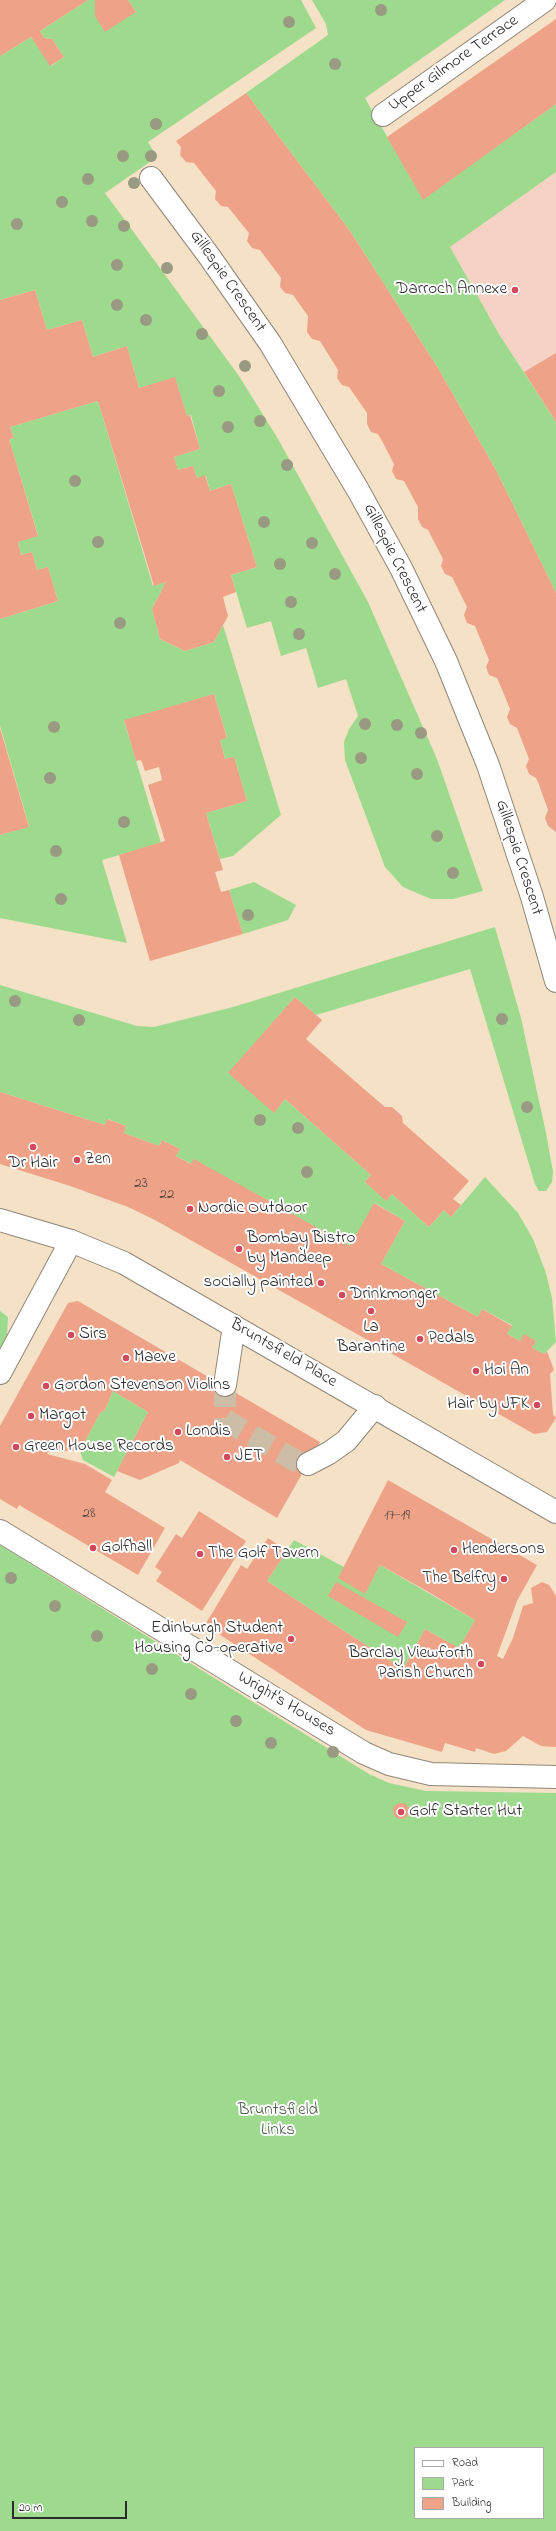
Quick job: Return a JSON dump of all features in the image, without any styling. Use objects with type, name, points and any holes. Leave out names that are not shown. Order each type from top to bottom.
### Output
[{"type":"street","name":"Upper Gilmore Terrace","points":[[382,115],[545,0]]},
{"type":"street","name":"Gillespie Crescent","points":[[151,178],[209,256],[270,343],[358,490],[401,568],[446,661],[488,764],[532,897],[556,981]]},
{"type":"street","name":"Bruntsfield Place","points":[[1,1221],[71,1240],[124,1263],[375,1406],[556,1512]]},
{"type":"street","points":[[0,1373],[71,1240]]},
{"type":"street","points":[[224,1385],[234,1326]]},
{"type":"street","points":[[308,1464],[346,1440],[375,1406]]},
{"type":"street","name":"Wright's Houses","points":[[0,1530],[364,1753],[389,1764],[431,1774],[556,1777]]},
{"type":"shaded area","name":"Darroch Annexe","points":[[556,172],[556,422],[499,334],[450,247]]},
{"type":"green space","points":[[88,0],[95,0],[136,12],[128,0],[301,0],[316,28],[148,142],[157,157],[105,193],[239,376],[278,439],[368,602],[437,759],[483,891],[453,899],[431,899],[403,887],[385,867],[345,760],[344,742],[349,729],[358,716],[346,679],[318,688],[306,648],[281,656],[271,621],[247,628],[231,575],[257,567],[231,484],[210,491],[206,476],[197,478],[193,466],[178,470],[174,457],[200,449],[191,415],[187,416],[175,378],[139,388],[127,346],[93,357],[82,320],[47,330],[35,290],[0,300],[0,56],[31,37],[51,66],[64,57],[52,39],[44,38],[40,31]]},
{"type":"green space","points":[[312,0],[505,0],[365,98],[423,199],[556,104],[556,172],[450,247],[499,334],[556,422],[556,593],[496,470],[438,368],[350,231],[246,93],[328,35],[326,24]]},
{"type":"green space","points":[[98,401],[153,586],[166,582],[152,609],[160,639],[185,651],[214,642],[223,625],[281,815],[233,856],[220,859],[206,813],[247,801],[234,757],[225,759],[220,740],[227,737],[214,694],[124,721],[161,843],[102,860],[127,943],[0,918],[0,835],[29,826],[0,726],[0,619],[58,601],[48,567],[37,570],[32,552],[21,555],[18,542],[38,535],[9,439],[14,438],[10,427]]},
{"type":"green space","points":[[254,882],[296,905],[288,920],[243,934],[229,890]]},
{"type":"green space","points":[[495,927],[521,1018],[546,1133],[553,1172],[552,1182],[546,1191],[539,1191],[535,1184],[470,969],[316,1015],[295,997],[229,1073],[274,1112],[285,1099],[371,1175],[365,1182],[386,1200],[392,1194],[429,1227],[444,1210],[451,1217],[485,1177],[518,1213],[533,1239],[546,1273],[552,1298],[556,1342],[544,1354],[532,1348],[536,1341],[524,1335],[520,1341],[507,1334],[512,1325],[482,1309],[478,1317],[381,1264],[405,1221],[375,1203],[350,1246],[176,1156],[180,1149],[162,1140],[159,1146],[124,1133],[126,1126],[108,1119],[105,1125],[0,1092],[0,985],[137,1026],[154,1027],[233,1007]]},
{"type":"green space","points":[[0,1311],[8,1317],[7,1336],[0,1349]]},
{"type":"green space","points":[[113,1391],[148,1412],[114,1477],[83,1460],[80,1451],[100,1413],[105,1410]]},
{"type":"green space","points":[[294,1540],[344,1567],[365,1593],[380,1565],[475,1620],[459,1648],[425,1629],[403,1669],[267,1581]]},
{"type":"green space","name":"Bruntsfield Links","points":[[0,1545],[369,1774],[389,1783],[426,1791],[556,1793],[556,2531],[0,2531]]},
{"type":"building","points":[[0,0],[88,0],[40,31],[44,38],[52,39],[64,57],[50,66],[31,37],[0,56]]},
{"type":"building","points":[[95,0],[128,0],[136,12],[105,32],[95,16]]},
{"type":"building","points":[[556,19],[556,104],[423,200],[387,137]]},
{"type":"building","points":[[246,93],[350,231],[438,368],[496,470],[556,593],[556,832],[548,826],[545,818],[548,810],[536,778],[529,774],[526,766],[529,759],[517,728],[510,724],[507,717],[510,709],[501,687],[497,678],[489,675],[486,667],[489,660],[475,626],[467,623],[464,615],[467,607],[452,577],[445,574],[441,566],[443,559],[428,530],[422,527],[418,519],[418,507],[404,481],[396,479],[392,471],[394,464],[381,439],[378,434],[371,432],[367,424],[367,413],[349,387],[342,385],[337,378],[338,370],[320,341],[312,339],[307,332],[308,316],[293,295],[285,293],[280,287],[281,278],[260,250],[252,248],[247,241],[249,233],[228,207],[221,206],[215,199],[216,191],[194,163],[186,162],[180,155],[181,147],[176,141]]},
{"type":"building","points":[[35,290],[47,330],[82,320],[93,357],[127,346],[139,388],[175,377],[187,416],[190,415],[200,449],[174,457],[178,470],[193,466],[197,478],[205,475],[210,491],[231,484],[257,567],[231,575],[236,592],[223,597],[228,616],[214,642],[185,651],[160,639],[152,609],[166,582],[154,586],[98,401],[10,427],[14,438],[9,439],[38,536],[18,542],[21,555],[32,552],[37,570],[48,567],[58,601],[0,619],[0,300]]},
{"type":"building","points":[[556,353],[556,422],[524,372]]},
{"type":"building","points":[[214,694],[227,738],[220,740],[225,759],[234,757],[247,801],[206,813],[223,870],[215,872],[221,892],[229,890],[243,934],[150,961],[119,855],[165,841],[148,785],[162,780],[159,767],[145,771],[141,760],[136,761],[124,720]]},
{"type":"building","points":[[0,728],[29,827],[0,835]]},
{"type":"building","points":[[295,997],[322,1020],[306,1039],[385,1107],[392,1107],[402,1116],[403,1123],[469,1181],[453,1199],[461,1205],[451,1217],[444,1210],[429,1227],[392,1194],[386,1201],[365,1182],[371,1175],[285,1099],[274,1113],[228,1073]]},
{"type":"building","points":[[0,1092],[105,1125],[107,1119],[126,1126],[124,1133],[159,1146],[162,1140],[180,1149],[176,1156],[191,1164],[194,1159],[350,1246],[374,1203],[405,1221],[381,1264],[478,1317],[482,1309],[512,1326],[507,1334],[520,1341],[524,1334],[536,1341],[532,1348],[544,1354],[547,1351],[554,1370],[550,1374],[553,1414],[556,1418],[547,1432],[534,1434],[155,1220],[128,1207],[70,1186],[0,1164]]},
{"type":"building","points":[[78,1301],[320,1442],[277,1518],[180,1460],[179,1463],[140,1480],[117,1471],[148,1412],[113,1391],[105,1410],[100,1413],[80,1451],[49,1451],[47,1454],[85,1464],[112,1480],[105,1492],[165,1528],[138,1575],[19,1505],[17,1509],[0,1499],[0,1426],[68,1303]]},
{"type":"building","points":[[388,1480],[537,1565],[517,1601],[497,1656],[503,1659],[513,1638],[523,1606],[533,1603],[531,1588],[542,1582],[549,1585],[556,1596],[556,1747],[541,1746],[523,1736],[506,1751],[494,1754],[476,1748],[475,1752],[445,1743],[442,1752],[366,1730],[205,1625],[241,1565],[247,1569],[268,1538],[287,1551],[267,1581],[403,1669],[425,1629],[459,1648],[475,1620],[425,1590],[380,1565],[365,1594],[338,1578]]},
{"type":"building","name":"The Golf Tavern","points":[[199,1511],[246,1541],[202,1611],[156,1581],[162,1572],[155,1567],[176,1534],[182,1538]]},
{"type":"building","points":[[336,1582],[407,1622],[398,1637],[328,1596]]},
{"type":"building","name":"Golf Starter Hut","points":[[398,1803],[404,1803],[409,1808],[407,1817],[404,1819],[398,1819],[393,1814],[393,1808]]},
{"type":"tunnel","points":[[225,1385],[225,1420],[301,1464],[308,1464]]},
{"type":"place","name":"Darroch Annexe","points":[[515,290]]},
{"type":"place","name":"Dr Hair","points":[[33,1147]]},
{"type":"place","name":"Zen","points":[[77,1160]]},
{"type":"place","name":"Nordic Outdoor","points":[[190,1209]]},
{"type":"place","name":"Bombay Bistro by Mandeep","points":[[239,1249]]},
{"type":"place","name":"socially painted","points":[[321,1283]]},
{"type":"place","name":"Drinkmonger","points":[[342,1295]]},
{"type":"place","name":"La Barantine","points":[[371,1311]]},
{"type":"place","name":"Sirs","points":[[71,1335]]},
{"type":"place","name":"Pedals","points":[[420,1339]]},
{"type":"place","name":"Maeve","points":[[126,1358]]},
{"type":"place","name":"Hoi An","points":[[476,1371]]},
{"type":"place","name":"Gordon Stevenson Violins","points":[[46,1386]]},
{"type":"place","name":"Hair by JFK","points":[[537,1405]]},
{"type":"place","name":"Margot","points":[[31,1416]]},
{"type":"place","name":"Londis","points":[[178,1432]]},
{"type":"place","name":"Green House Records","points":[[16,1447]]},
{"type":"place","name":"JET","points":[[227,1457]]},
{"type":"place","name":"Golfhall","points":[[93,1548]]},
{"type":"place","name":"Hendersons","points":[[454,1550]]},
{"type":"place","name":"The Golf Tavern","points":[[200,1554]]},
{"type":"place","name":"The Belfry","points":[[504,1579]]},
{"type":"place","name":"Edinburgh Student Housing Co-operative","points":[[291,1639]]},
{"type":"place","name":"Barclay Viewforth Parish Church","points":[[481,1664]]},
{"type":"place","name":"Golf Starter Hut","points":[[401,1812]]}]
